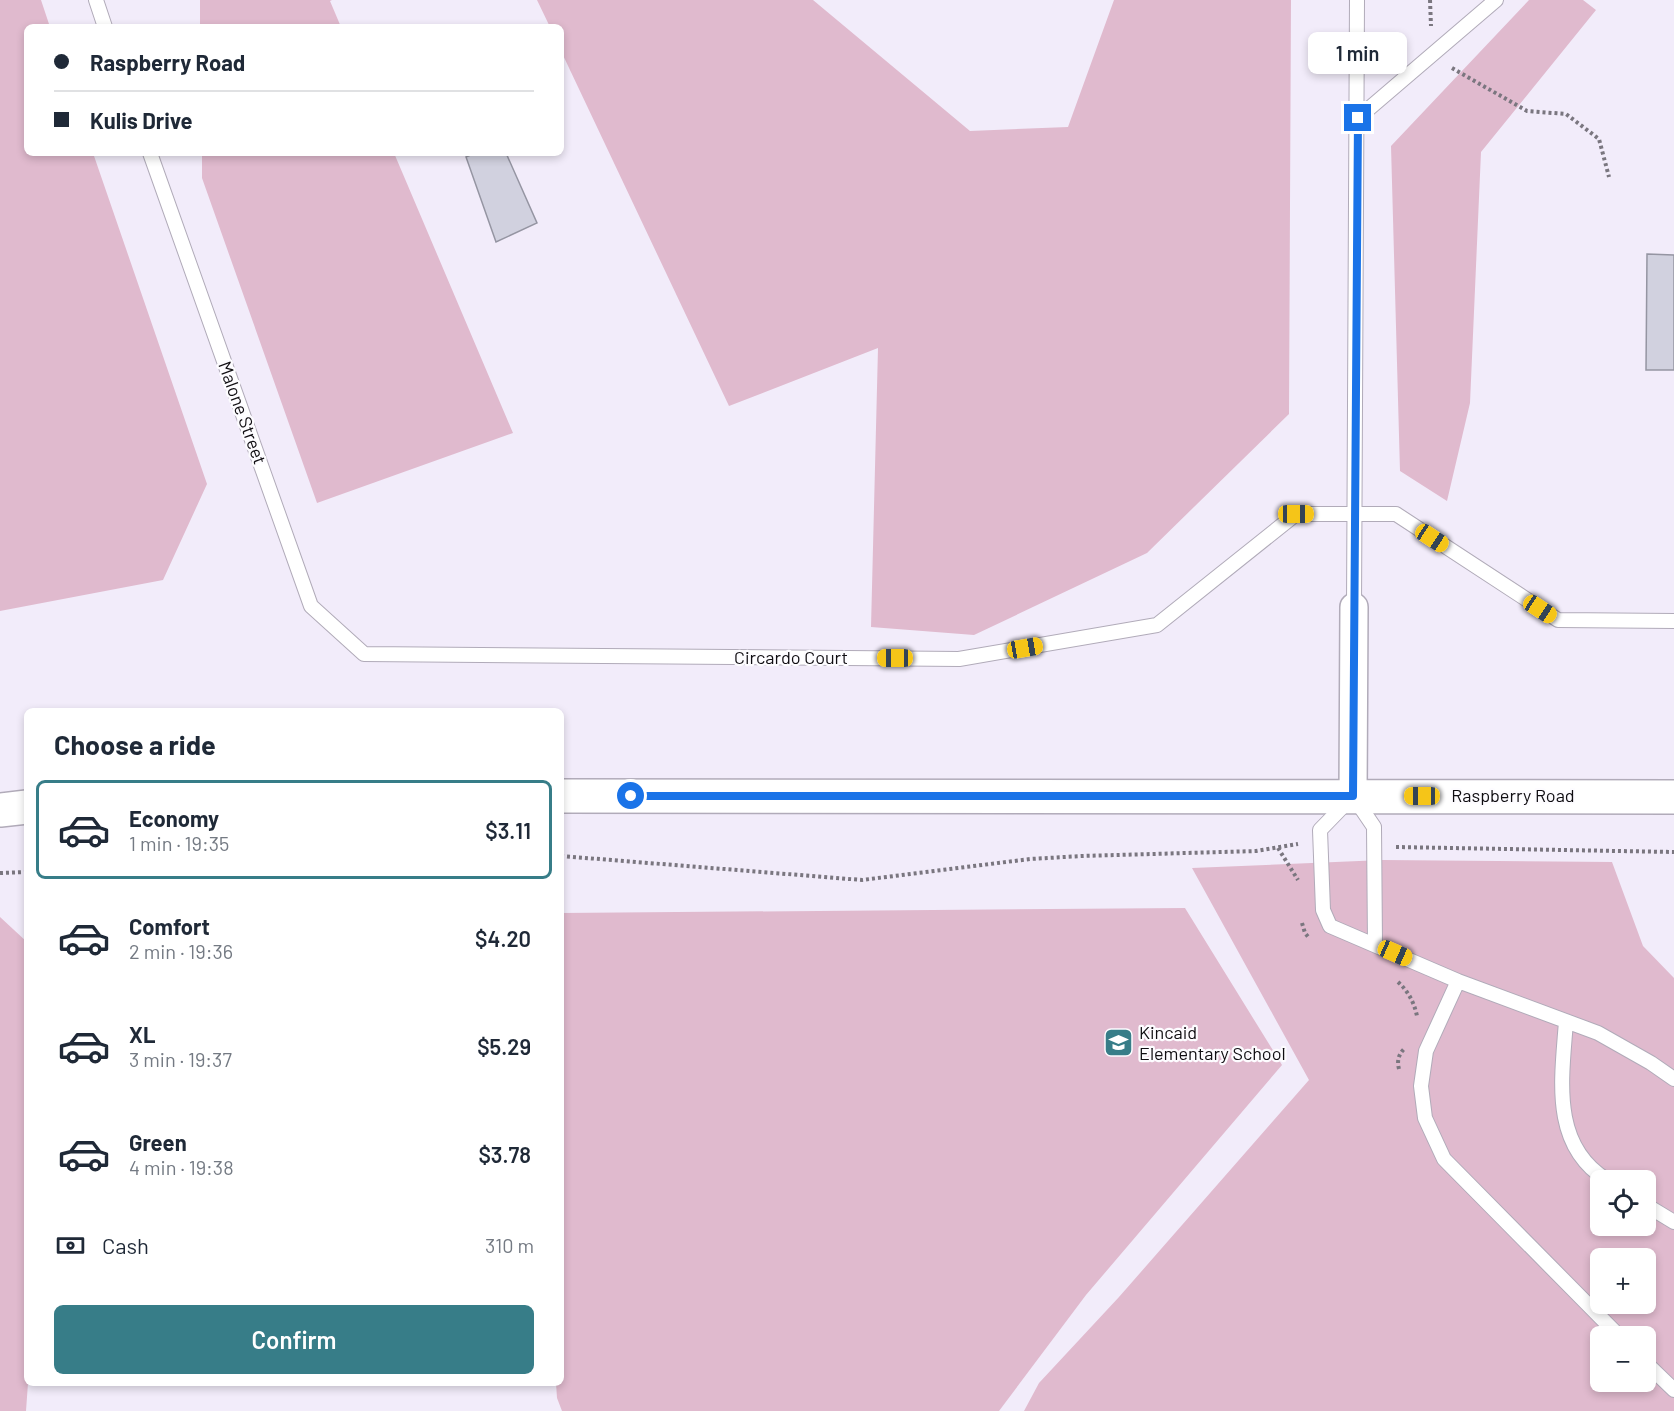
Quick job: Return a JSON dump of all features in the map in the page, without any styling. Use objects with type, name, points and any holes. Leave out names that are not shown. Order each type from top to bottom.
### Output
[{"type":"main road","points":[[0,793],[24,793]]},
{"type":"main road","name":"Raspberry Road","points":[[564,796],[1674,797]]},
{"type":"main road","points":[[0,810],[24,807]]},
{"type":"street","points":[[1353,796],[1354,607]]},
{"type":"lane","points":[[96,0],[104,24]]},
{"type":"lane","points":[[1354,607],[1357,0]]},
{"type":"lane","points":[[1358,118],[1496,0]]},
{"type":"lane","name":"Malone Street","points":[[151,156],[311,606],[364,654]]},
{"type":"lane","name":"Circardo Court","points":[[364,654],[959,659],[1157,625],[1296,514],[1396,514],[1558,620],[1674,621]]},
{"type":"lane","points":[[1375,944],[1376,847],[1374,826],[1353,796],[1320,830],[1323,910],[1330,926],[1458,981],[1598,1033],[1674,1079]]},
{"type":"lane","points":[[1458,981],[1426,1051],[1421,1086],[1425,1118],[1444,1159],[1610,1326]]},
{"type":"lane","points":[[1566,1021],[1562,1083],[1564,1119],[1574,1147],[1594,1170]]},
{"type":"lane","points":[[1656,1211],[1674,1222]]},
{"type":"lane","points":[[1656,1373],[1674,1390]]},
{"type":"path","points":[[1430,0],[1431,26],[1452,69],[1527,111],[1566,114],[1599,139],[1609,177]]},
{"type":"path","points":[[564,856],[862,879],[1082,856],[1256,851],[1293,844],[1320,844]]},
{"type":"path","points":[[1376,847],[1674,852]]},
{"type":"path","points":[[1278,848],[1298,878],[1300,886]]},
{"type":"path","points":[[0,873],[24,872]]},
{"type":"path","points":[[1300,918],[1305,933],[1314,944]]},
{"type":"path","points":[[1391,976],[1404,987],[1413,1000],[1418,1023]]},
{"type":"path","points":[[1400,1073],[1398,1063],[1400,1052],[1407,1046]]},
{"type":"shaded area","points":[[0,0],[41,0],[49,24],[24,24],[24,156],[94,156],[207,484],[163,580],[0,611]]},
{"type":"shaded area","points":[[200,0],[332,0],[330,1],[340,24],[200,24]]},
{"type":"shaded area","points":[[537,0],[813,0],[970,131],[1068,127],[1114,0],[1291,0],[1289,414],[1147,553],[974,635],[871,627],[878,348],[729,406],[564,57],[564,24],[549,24]]},
{"type":"shaded area","points":[[1529,0],[1583,0],[1596,10],[1481,152],[1470,403],[1447,501],[1400,471],[1391,146]]},
{"type":"shaded area","points":[[202,156],[395,156],[513,433],[317,503],[202,178]]},
{"type":"shaded area","points":[[1383,860],[1612,862],[1643,946],[1674,978],[1674,1411],[1024,1411],[1039,1383],[1119,1297],[1309,1080],[1192,868]]},
{"type":"shaded area","points":[[1185,908],[1282,1065],[1086,1295],[999,1411],[562,1411],[557,1398],[556,1386],[564,1386],[564,913]]},
{"type":"shaded area","points":[[0,917],[24,939],[24,1386],[28,1386],[26,1411],[0,1411]]},
{"type":"building","points":[[507,156],[537,223],[496,242],[466,157]]},
{"type":"building","points":[[1647,254],[1674,255],[1674,370],[1646,370]]},
{"type":"place","name":"Kincaid Elementary School","points":[[1118,1043]]},
{"type":"route","points":[[631,796],[1353,796],[1358,118]]}]
